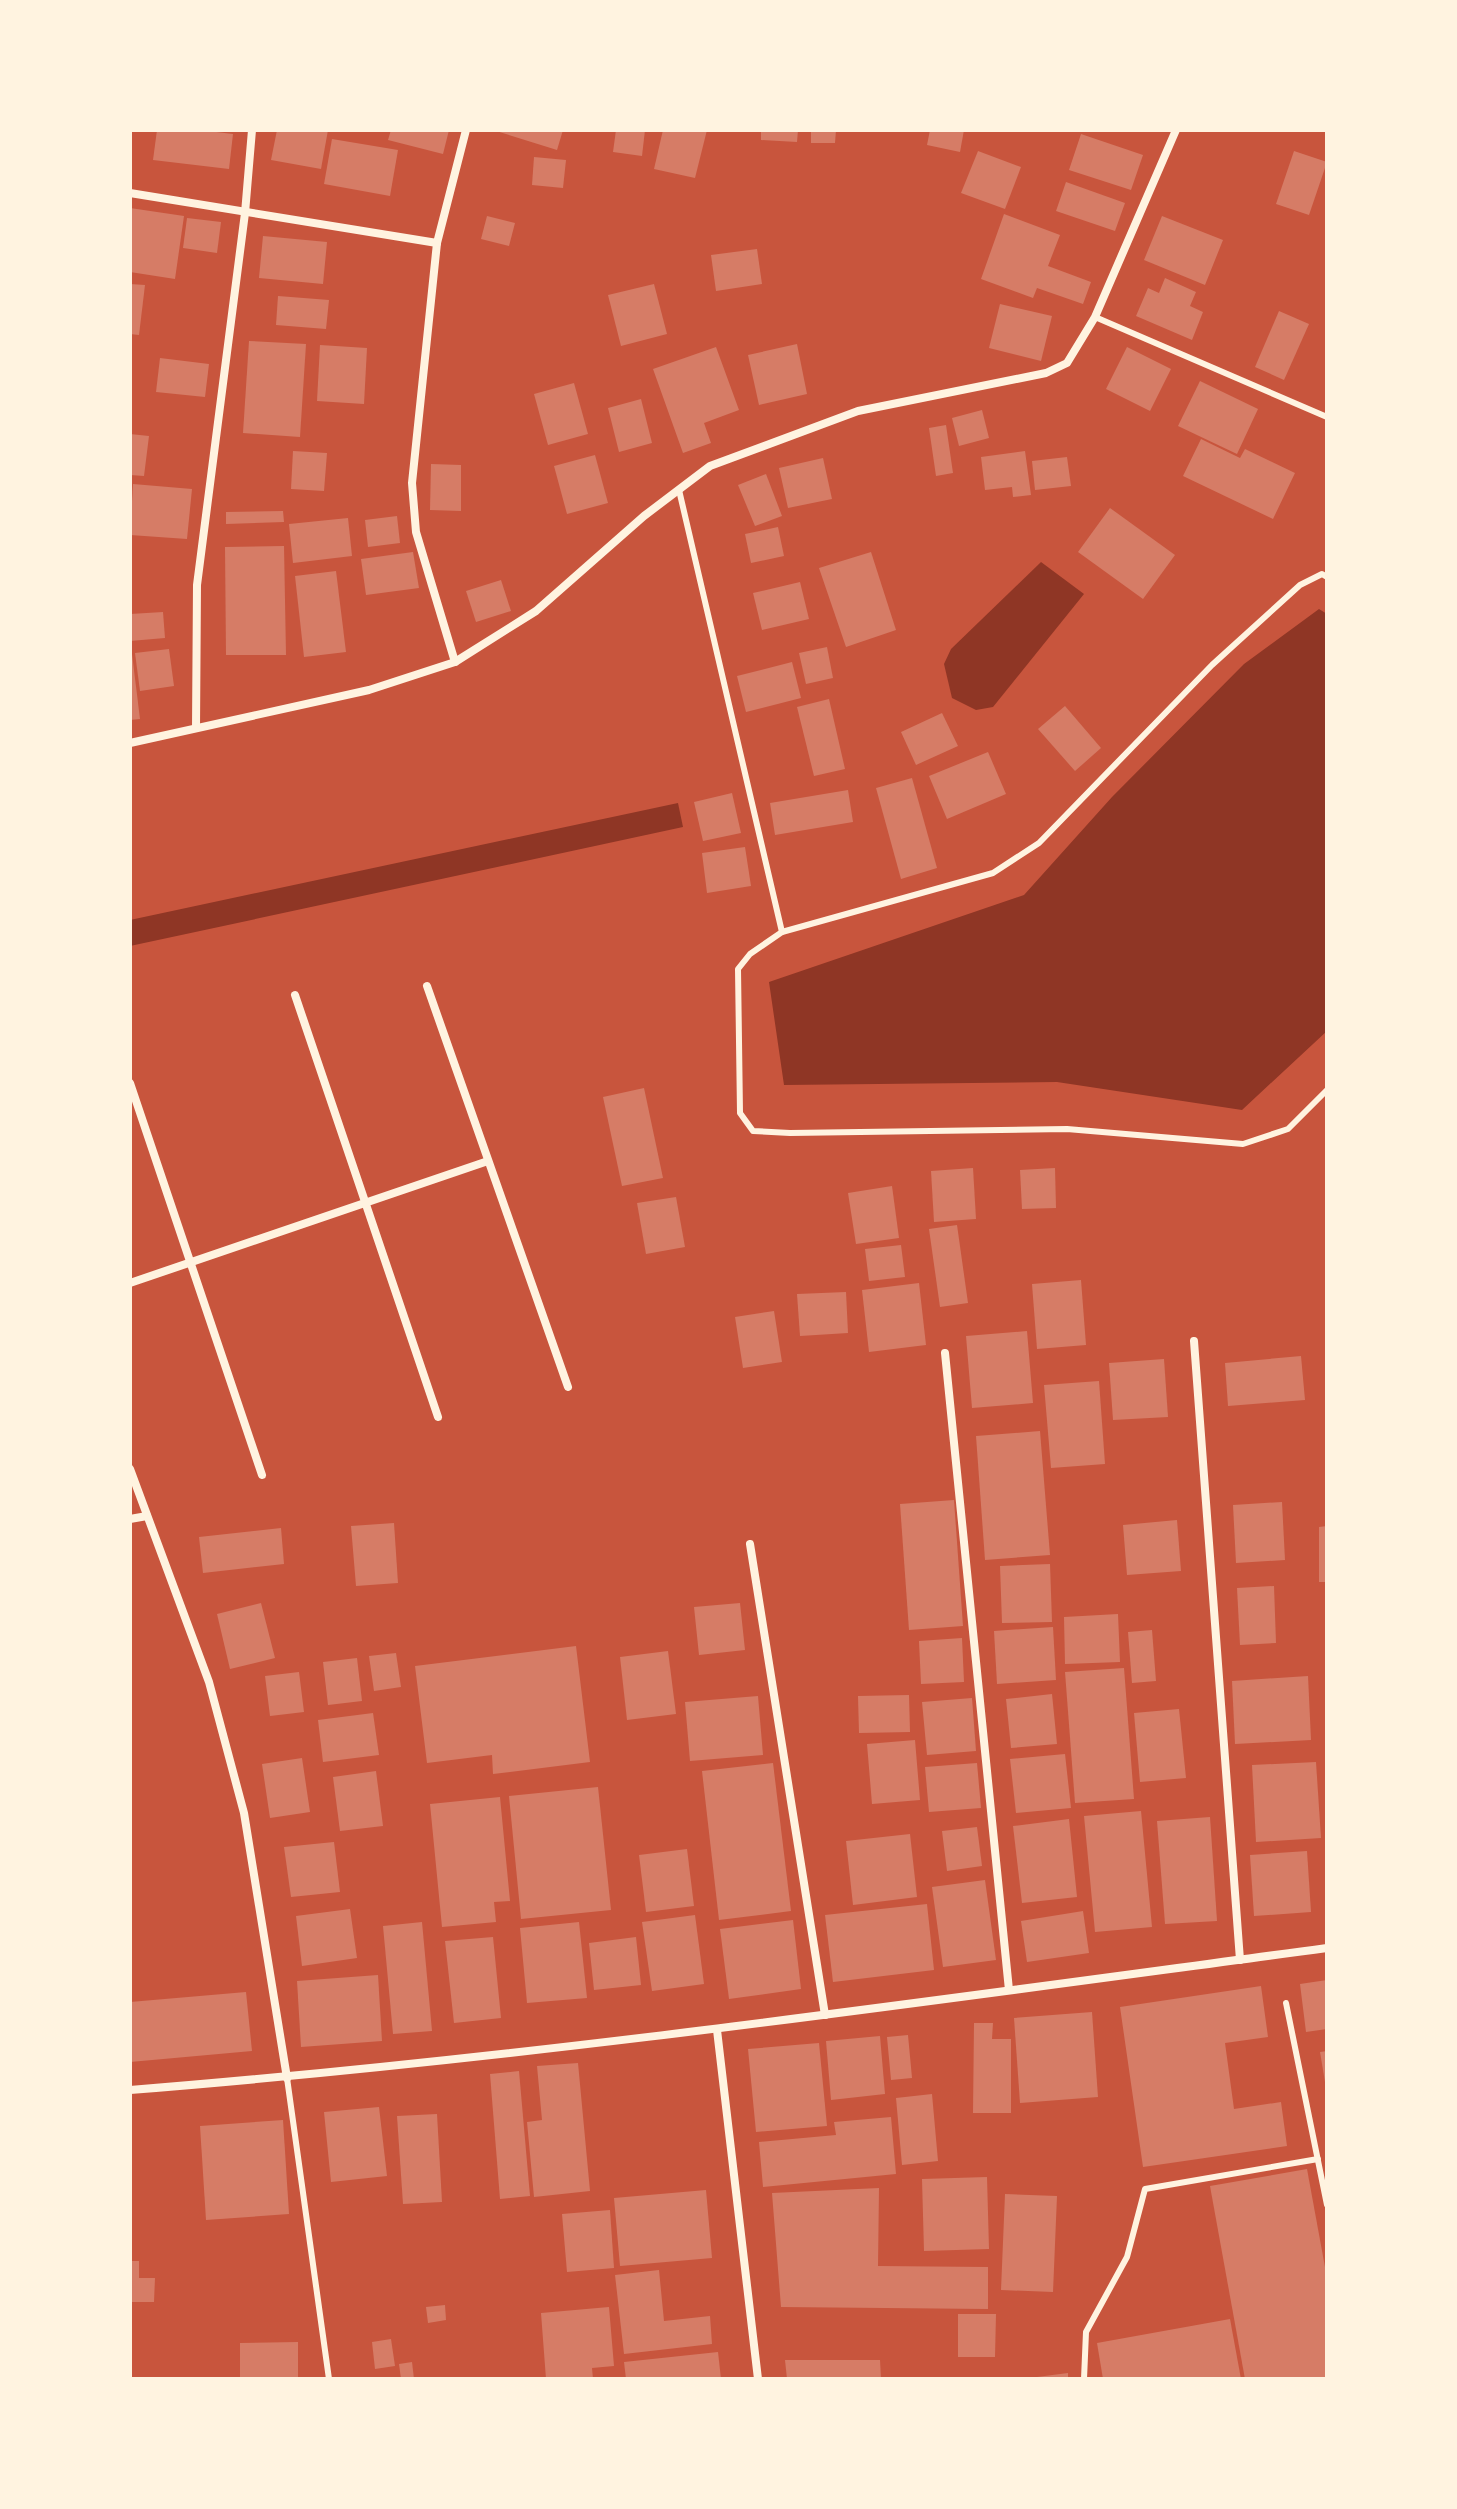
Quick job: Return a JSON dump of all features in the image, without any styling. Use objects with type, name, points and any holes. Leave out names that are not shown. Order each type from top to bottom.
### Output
[{"type":"street","points":[[196,728],[197,585],[245,213],[252,130]]},
{"type":"street","points":[[455,662],[416,532],[412,483],[437,243],[466,130]]},
{"type":"street","points":[[130,743],[369,690],[455,662],[536,611],[644,516],[710,466],[858,411],[1046,373],[1067,363],[1095,317],[1176,130]]},
{"type":"street","points":[[130,193],[437,243]]},
{"type":"street","points":[[427,986],[568,1387]]},
{"type":"street","points":[[295,995],[438,1417]]},
{"type":"street","points":[[130,1083],[262,1475]]},
{"type":"street","points":[[130,1283],[488,1161]]},
{"type":"street","points":[[1194,1341],[1240,1960]]},
{"type":"street","points":[[945,1353],[1009,1990]]},
{"type":"street","points":[[130,1469],[209,1682],[244,1813],[287,2078]]},
{"type":"street","points":[[130,1519],[147,1516]]},
{"type":"street","points":[[750,1544],[825,2015]]},
{"type":"street","points":[[130,2090],[287,2078],[717,2030],[1327,1948]]},
{"type":"street","points":[[717,2030],[758,2379]]},
{"type":"lane","points":[[1095,317],[1327,417]]},
{"type":"lane","points":[[679,490],[782,932]]},
{"type":"lane","points":[[1327,577],[1322,574],[1300,585],[1212,665],[1039,843],[993,873],[782,932],[750,954],[738,969],[740,1113],[753,1131],[1067,1129],[1243,1144],[1288,1129],[1327,1090]]},
{"type":"lane","points":[[1286,2003],[1327,2205]]},
{"type":"lane","points":[[287,2078],[329,2379]]},
{"type":"lane","points":[[1084,2379],[1086,2332],[1127,2257],[1145,2189],[1318,2159]]},
{"type":"shaded area","points":[[1041,562],[1084,594],[993,707],[976,710],[952,698],[944,664],[951,649]]},
{"type":"shaded area","points":[[1319,609],[1327,614],[1327,1031],[1242,1110],[1057,1082],[784,1085],[769,982],[1024,895],[1112,797],[1244,664]]},
{"type":"shaded area","points":[[678,803],[683,827],[130,946],[130,920]]},
{"type":"building","points":[[157,130],[233,134],[229,169],[153,160]]},
{"type":"building","points":[[277,130],[328,130],[321,169],[271,160]]},
{"type":"building","points":[[391,130],[449,130],[443,154],[388,140]]},
{"type":"building","points":[[493,130],[563,130],[557,150]]},
{"type":"building","points":[[616,130],[645,130],[642,156],[613,152]]},
{"type":"building","points":[[663,130],[707,130],[695,178],[654,169]]},
{"type":"building","points":[[761,130],[798,130],[797,142],[761,140]]},
{"type":"building","points":[[811,130],[836,130],[835,143],[811,143]]},
{"type":"building","points":[[930,130],[964,130],[960,152],[927,145]]},
{"type":"building","points":[[1081,134],[1143,155],[1131,190],[1069,170]]},
{"type":"building","points":[[332,139],[398,150],[390,196],[324,184]]},
{"type":"building","points":[[978,151],[1021,167],[1005,209],[961,193]]},
{"type":"building","points":[[1294,151],[1327,162],[1309,215],[1276,204]]},
{"type":"building","points":[[534,157],[566,160],[563,188],[532,185]]},
{"type":"building","points":[[1066,182],[1125,203],[1115,231],[1056,211]]},
{"type":"building","points":[[130,208],[184,216],[175,279],[130,272]]},
{"type":"building","points":[[1004,214],[1060,235],[1048,266],[1091,282],[1083,304],[1037,288],[1033,298],[981,279]]},
{"type":"building","points":[[487,216],[515,223],[509,246],[481,239]]},
{"type":"building","points":[[1162,216],[1223,240],[1205,285],[1144,260]]},
{"type":"building","points":[[187,218],[221,222],[217,253],[183,248]]},
{"type":"building","points":[[263,236],[327,242],[323,284],[259,278]]},
{"type":"building","points":[[757,249],[762,284],[716,291],[711,255]]},
{"type":"building","points":[[1165,278],[1196,292],[1190,306],[1203,312],[1192,340],[1136,316],[1148,288],[1159,293]]},
{"type":"building","points":[[130,284],[145,285],[139,335],[130,334]]},
{"type":"building","points":[[654,284],[667,334],[621,346],[608,295]]},
{"type":"building","points":[[278,296],[329,300],[326,329],[276,325]]},
{"type":"building","points":[[1000,304],[1052,316],[1041,361],[989,348]]},
{"type":"building","points":[[1279,311],[1309,324],[1284,380],[1255,367]]},
{"type":"building","points":[[249,341],[306,344],[300,437],[243,433]]},
{"type":"building","points":[[797,344],[807,394],[759,405],[748,355]]},
{"type":"building","points":[[320,345],[367,348],[364,404],[317,401]]},
{"type":"building","points":[[716,347],[739,410],[704,423],[711,443],[683,453],[653,369]]},
{"type":"building","points":[[1127,347],[1171,369],[1150,411],[1106,389]]},
{"type":"building","points":[[160,358],[209,364],[205,397],[156,392]]},
{"type":"building","points":[[1200,381],[1258,409],[1237,454],[1178,426]]},
{"type":"building","points":[[574,383],[588,434],[548,445],[534,394]]},
{"type":"building","points":[[641,399],[652,443],[619,452],[608,408]]},
{"type":"building","points":[[982,410],[989,438],[959,446],[952,418]]},
{"type":"building","points":[[946,425],[953,473],[936,476],[929,428]]},
{"type":"building","points":[[130,434],[149,436],[144,476],[130,475]]},
{"type":"building","points":[[1201,439],[1240,458],[1245,449],[1295,473],[1273,519],[1183,476]]},
{"type":"building","points":[[293,451],[327,453],[324,491],[291,489]]},
{"type":"building","points":[[1025,451],[1031,495],[1013,497],[1012,487],[985,490],[981,457]]},
{"type":"building","points":[[595,455],[608,503],[567,514],[554,466]]},
{"type":"building","points":[[1067,457],[1071,486],[1035,490],[1032,461]]},
{"type":"building","points":[[823,458],[832,499],[788,508],[779,468]]},
{"type":"building","points":[[431,464],[461,465],[461,511],[430,510]]},
{"type":"building","points":[[766,474],[782,516],[755,526],[738,485]]},
{"type":"building","points":[[133,484],[192,489],[187,539],[130,535]]},
{"type":"building","points":[[1110,508],[1175,555],[1143,599],[1078,552]]},
{"type":"building","points":[[283,511],[284,522],[226,524],[226,512]]},
{"type":"building","points":[[397,516],[400,543],[368,547],[365,520]]},
{"type":"building","points":[[348,518],[352,556],[293,563],[289,524]]},
{"type":"building","points":[[778,527],[784,556],[751,563],[745,534]]},
{"type":"building","points":[[284,546],[286,655],[226,655],[225,547]]},
{"type":"building","points":[[413,552],[419,588],[366,595],[361,559]]},
{"type":"building","points":[[871,552],[896,630],[846,647],[819,568]]},
{"type":"building","points":[[336,571],[346,652],[304,657],[295,576]]},
{"type":"building","points":[[501,580],[511,611],[476,622],[466,591]]},
{"type":"building","points":[[800,582],[809,619],[762,630],[753,593]]},
{"type":"building","points":[[163,612],[165,638],[130,641],[130,614]]},
{"type":"building","points":[[827,647],[833,678],[806,684],[799,653]]},
{"type":"building","points":[[169,649],[174,686],[140,691],[135,653]]},
{"type":"building","points":[[130,654],[140,719],[130,720]]},
{"type":"building","points":[[792,662],[801,698],[746,712],[737,676]]},
{"type":"building","points":[[829,699],[845,769],[814,776],[797,707]]},
{"type":"building","points":[[1065,706],[1101,748],[1075,771],[1038,729]]},
{"type":"building","points":[[942,713],[958,746],[916,765],[901,732]]},
{"type":"building","points":[[988,752],[1006,794],[947,819],[929,776]]},
{"type":"building","points":[[912,778],[937,868],[901,879],[876,788]]},
{"type":"building","points":[[848,790],[853,822],[775,835],[770,803]]},
{"type":"building","points":[[732,793],[741,833],[703,841],[694,802]]},
{"type":"building","points":[[745,847],[751,886],[707,893],[702,853]]},
{"type":"building","points":[[644,1088],[663,1178],[622,1186],[603,1097]]},
{"type":"building","points":[[973,1168],[976,1219],[934,1222],[931,1171]]},
{"type":"building","points":[[1055,1168],[1056,1208],[1022,1209],[1020,1170]]},
{"type":"building","points":[[892,1186],[899,1238],[856,1244],[848,1193]]},
{"type":"building","points":[[676,1197],[685,1247],[646,1254],[637,1203]]},
{"type":"building","points":[[957,1225],[968,1303],[940,1307],[929,1229]]},
{"type":"building","points":[[901,1245],[905,1277],[869,1281],[865,1249]]},
{"type":"building","points":[[1081,1280],[1086,1345],[1037,1349],[1032,1284]]},
{"type":"building","points":[[919,1283],[926,1345],[869,1352],[862,1290]]},
{"type":"building","points":[[846,1292],[848,1333],[800,1336],[797,1294]]},
{"type":"building","points":[[774,1311],[782,1362],[743,1368],[735,1317]]},
{"type":"building","points":[[1027,1331],[1033,1403],[972,1408],[966,1336]]},
{"type":"building","points":[[1301,1356],[1305,1400],[1228,1406],[1225,1363]]},
{"type":"building","points":[[1164,1359],[1168,1417],[1113,1420],[1109,1363]]},
{"type":"building","points":[[1099,1381],[1105,1464],[1051,1468],[1044,1385]]},
{"type":"building","points":[[1040,1431],[1050,1555],[985,1560],[976,1436]]},
{"type":"building","points":[[954,1500],[963,1626],[909,1630],[900,1504]]},
{"type":"building","points":[[1282,1502],[1285,1560],[1236,1563],[1233,1505]]},
{"type":"building","points":[[1177,1520],[1181,1571],[1127,1575],[1123,1525]]},
{"type":"building","points":[[394,1523],[398,1583],[356,1586],[351,1526]]},
{"type":"building","points":[[1327,1526],[1327,1582],[1319,1582],[1319,1527]]},
{"type":"building","points":[[281,1528],[284,1564],[203,1573],[199,1537]]},
{"type":"building","points":[[1050,1564],[1052,1622],[1002,1623],[1000,1566]]},
{"type":"building","points":[[1274,1586],[1276,1643],[1240,1645],[1237,1588]]},
{"type":"building","points":[[261,1603],[275,1658],[230,1669],[217,1614]]},
{"type":"building","points":[[740,1603],[745,1650],[699,1655],[694,1607]]},
{"type":"building","points":[[1118,1614],[1120,1662],[1065,1664],[1064,1617]]},
{"type":"building","points":[[1053,1627],[1056,1680],[997,1684],[994,1631]]},
{"type":"building","points":[[1152,1630],[1156,1681],[1132,1683],[1128,1632]]},
{"type":"building","points":[[962,1638],[964,1682],[921,1684],[919,1641]]},
{"type":"building","points":[[576,1646],[590,1762],[493,1774],[492,1755],[427,1763],[415,1666]]},
{"type":"building","points":[[668,1651],[676,1714],[627,1720],[620,1657]]},
{"type":"building","points":[[396,1653],[401,1687],[374,1691],[369,1656]]},
{"type":"building","points":[[357,1658],[362,1701],[328,1705],[323,1662]]},
{"type":"building","points":[[1124,1668],[1134,1799],[1075,1803],[1065,1672]]},
{"type":"building","points":[[299,1672],[304,1712],[270,1716],[265,1676]]},
{"type":"building","points":[[1308,1676],[1311,1740],[1235,1744],[1232,1681]]},
{"type":"building","points":[[1052,1694],[1057,1744],[1011,1748],[1006,1699]]},
{"type":"building","points":[[909,1695],[910,1732],[859,1733],[858,1696]]},
{"type":"building","points":[[758,1696],[763,1755],[690,1761],[685,1702]]},
{"type":"building","points":[[972,1698],[976,1751],[927,1755],[922,1702]]},
{"type":"building","points":[[1179,1709],[1186,1778],[1140,1782],[1134,1713]]},
{"type":"building","points":[[373,1713],[379,1755],[323,1762],[318,1720]]},
{"type":"building","points":[[915,1740],[920,1800],[872,1804],[867,1744]]},
{"type":"building","points":[[1065,1754],[1071,1808],[1016,1813],[1010,1759]]},
{"type":"building","points":[[302,1758],[310,1812],[270,1818],[262,1764]]},
{"type":"building","points":[[1316,1762],[1321,1838],[1256,1842],[1252,1765]]},
{"type":"building","points":[[773,1763],[791,1911],[719,1920],[702,1771]]},
{"type":"building","points":[[977,1763],[981,1808],[929,1812],[925,1767]]},
{"type":"building","points":[[376,1771],[383,1826],[340,1831],[333,1777]]},
{"type":"building","points":[[598,1787],[611,1910],[521,1919],[509,1796]]},
{"type":"building","points":[[500,1797],[510,1901],[494,1902],[496,1922],[442,1927],[430,1804]]},
{"type":"building","points":[[1141,1811],[1152,1927],[1095,1932],[1084,1816]]},
{"type":"building","points":[[1210,1817],[1217,1921],[1165,1924],[1157,1821]]},
{"type":"building","points":[[1069,1819],[1077,1897],[1022,1903],[1013,1826]]},
{"type":"building","points":[[977,1827],[982,1866],[947,1871],[942,1831]]},
{"type":"building","points":[[910,1834],[917,1897],[853,1905],[846,1841]]},
{"type":"building","points":[[334,1842],[340,1892],[291,1897],[284,1847]]},
{"type":"building","points":[[687,1849],[694,1906],[646,1912],[639,1855]]},
{"type":"building","points":[[1307,1851],[1311,1912],[1254,1916],[1250,1855]]},
{"type":"building","points":[[985,1880],[996,1960],[943,1967],[932,1887]]},
{"type":"building","points":[[927,1904],[934,1970],[833,1982],[825,1915]]},
{"type":"building","points":[[350,1909],[357,1958],[302,1966],[296,1916]]},
{"type":"building","points":[[1083,1911],[1089,1953],[1027,1962],[1021,1921]]},
{"type":"building","points":[[695,1915],[704,1984],[652,1991],[642,1922]]},
{"type":"building","points":[[793,1920],[801,1989],[729,1999],[720,1929]]},
{"type":"building","points":[[422,1922],[432,2031],[393,2034],[383,1926]]},
{"type":"building","points":[[579,1922],[587,1998],[527,2003],[520,1928]]},
{"type":"building","points":[[493,1937],[501,2018],[454,2023],[445,1941]]},
{"type":"building","points":[[636,1937],[641,1985],[594,1990],[589,1943]]},
{"type":"building","points":[[378,1975],[382,2041],[301,2047],[297,1981]]},
{"type":"building","points":[[1327,1980],[1327,2029],[1306,2032],[1300,1984]]},
{"type":"building","points":[[1261,1986],[1268,2037],[1225,2043],[1234,2109],[1281,2102],[1287,2146],[1143,2167],[1120,2007]]},
{"type":"building","points":[[246,1992],[252,2051],[130,2062],[130,2002]]},
{"type":"building","points":[[1092,2012],[1098,2097],[1020,2103],[1014,2018]]},
{"type":"building","points":[[974,2023],[993,2023],[992,2039],[1011,2039],[1011,2113],[973,2113]]},
{"type":"building","points":[[908,2035],[912,2078],[891,2080],[887,2037]]},
{"type":"building","points":[[880,2036],[885,2094],[831,2100],[826,2041]]},
{"type":"building","points":[[819,2043],[827,2126],[756,2132],[748,2049]]},
{"type":"building","points":[[1327,2051],[1327,2082],[1325,2082],[1320,2052]]},
{"type":"building","points":[[578,2063],[590,2191],[534,2197],[527,2122],[542,2120],[537,2066]]},
{"type":"building","points":[[519,2071],[530,2196],[500,2199],[490,2074]]},
{"type":"building","points":[[932,2094],[938,2161],[902,2165],[896,2098]]},
{"type":"building","points":[[379,2107],[387,2176],[331,2182],[324,2112]]},
{"type":"building","points":[[437,2114],[442,2202],[403,2204],[397,2116]]},
{"type":"building","points":[[891,2117],[896,2174],[763,2187],[759,2142],[836,2135],[834,2122]]},
{"type":"building","points":[[283,2120],[289,2214],[206,2220],[200,2126]]},
{"type":"building","points":[[1307,2169],[1327,2278],[1327,2379],[1245,2379],[1210,2186]]},
{"type":"building","points":[[987,2177],[989,2249],[924,2251],[922,2179]]},
{"type":"building","points":[[879,2188],[878,2266],[988,2267],[988,2309],[781,2307],[772,2193]]},
{"type":"building","points":[[706,2190],[712,2258],[620,2266],[614,2198]]},
{"type":"building","points":[[1005,2194],[1057,2196],[1053,2292],[1001,2290]]},
{"type":"building","points":[[610,2210],[614,2268],[567,2272],[562,2214]]},
{"type":"building","points":[[130,2261],[139,2261],[139,2278],[155,2278],[154,2302],[130,2302]]},
{"type":"building","points":[[659,2270],[664,2321],[710,2316],[712,2344],[624,2354],[615,2275]]},
{"type":"building","points":[[445,2305],[446,2320],[428,2323],[426,2307]]},
{"type":"building","points":[[609,2307],[614,2366],[592,2368],[593,2379],[546,2379],[541,2313]]},
{"type":"building","points":[[958,2314],[996,2314],[995,2357],[958,2357]]},
{"type":"building","points":[[1230,2319],[1241,2379],[1103,2379],[1097,2343]]},
{"type":"building","points":[[391,2339],[395,2366],[375,2369],[372,2342]]},
{"type":"building","points":[[298,2342],[298,2379],[240,2379],[240,2343]]},
{"type":"building","points":[[718,2352],[721,2379],[626,2379],[624,2362]]},
{"type":"building","points":[[785,2360],[880,2360],[881,2379],[787,2379]]},
{"type":"building","points":[[412,2362],[414,2379],[401,2379],[399,2364]]},
{"type":"building","points":[[1068,2373],[1068,2379],[1037,2379],[1037,2377]]}]
